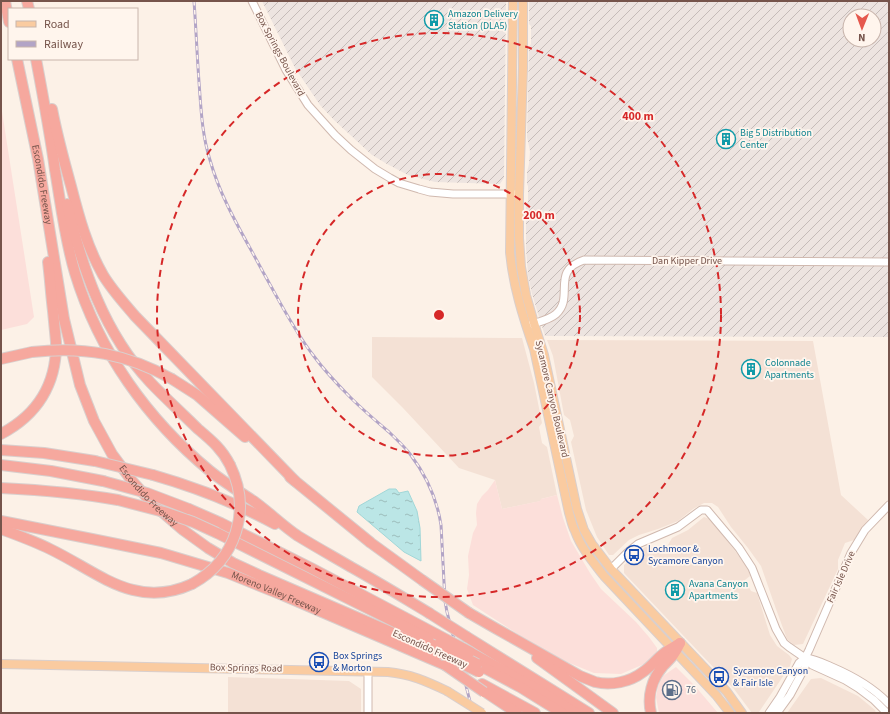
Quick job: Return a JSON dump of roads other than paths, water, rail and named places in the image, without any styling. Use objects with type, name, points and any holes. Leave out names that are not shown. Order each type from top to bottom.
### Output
[{"type":"highway","points":[[5,1],[8,17]]},
{"type":"highway","name":"Escondido Freeway","points":[[17,60],[38,159],[64,319],[80,385],[94,421],[108,448],[132,481],[154,505],[183,530],[208,548],[233,563],[440,649],[478,668],[554,713]]},
{"type":"highway","name":"Escondido Freeway","points":[[36,60],[65,229],[75,273],[90,314],[115,363],[148,410],[192,456],[232,488],[255,502],[296,535],[467,637],[589,713]]},
{"type":"highway","points":[[42,60],[56,128],[82,229],[92,254],[103,275],[116,294],[135,316],[295,481]]},
{"type":"highway","points":[[1,529],[50,549],[118,585],[144,592],[160,593],[173,591],[192,584],[208,573],[220,562],[230,546],[237,530],[239,518],[240,495],[237,481],[227,458],[215,444],[148,381],[124,350],[97,300],[79,252],[50,134]]},
{"type":"highway","points":[[1,434],[25,418],[34,409],[46,390],[51,378],[55,360],[56,343],[38,159]]},
{"type":"highway","points":[[1,359],[47,350],[74,350],[105,354],[135,362],[172,379],[197,395],[295,481],[371,543],[469,613],[580,676],[595,682],[622,682],[644,672],[666,651],[676,648]]},
{"type":"highway","points":[[1,450],[44,453],[95,461],[153,475],[199,489],[240,506],[296,535]]},
{"type":"highway","points":[[1,465],[51,471],[103,481],[147,493],[189,509],[228,526],[311,568],[470,652],[535,688],[576,713]]},
{"type":"highway","points":[[1,488],[95,495],[164,512],[193,522],[440,649]]},
{"type":"highway","name":"Moreno Valley Freeway","points":[[1,521],[160,553],[221,571],[280,594],[445,666],[483,688]]},
{"type":"highway","points":[[495,628],[613,713]]},
{"type":"highway","points":[[651,713],[649,703],[651,686],[656,676],[676,648]]},
{"type":"highway","points":[[478,668],[520,687],[562,713]]},
{"type":"highway","points":[[483,688],[517,713]]},
{"type":"highway","points":[[483,688],[535,713]]},
{"type":"main road","name":"Sycamore Canyon Boulevard","points":[[513,1],[515,194],[521,267],[534,349],[569,513],[575,532],[586,553],[604,576],[676,648],[727,692],[742,713]]},
{"type":"main road","name":"Sycamore Canyon Boulevard","points":[[515,194],[523,68],[523,1]]},
{"type":"main road","name":"Sycamore Canyon Boulevard","points":[[530,325],[544,354],[577,509],[584,530],[592,544],[611,569],[730,713]]},
{"type":"main road","name":"Box Springs Road","points":[[1,664],[392,672],[419,678],[446,691],[482,713]]},
{"type":"street","name":"Box Springs Boulevard","points":[[252,1],[286,70],[308,105],[335,135],[375,169],[399,183],[430,192],[453,194],[515,194]]},
{"type":"street","name":"Dan Kipper Drive","points":[[530,325],[555,315],[563,302],[565,278],[569,269],[573,264],[584,260],[889,262]]},
{"type":"street","name":"Fair Isle Drive","points":[[777,713],[790,695],[805,667],[805,658],[850,553],[865,530],[889,505]]},
{"type":"street","points":[[611,569],[638,544],[678,527],[701,510],[707,510],[739,548],[752,568],[780,636],[789,647],[812,665],[845,680],[858,688],[874,700],[887,713]]},
{"type":"street","points":[[805,658],[814,659],[851,675],[867,685],[889,704]]},
{"type":"street","name":"Fair Isle Drive","points":[[769,713],[780,698],[799,663],[805,658]]},
{"type":"street","points":[[368,671],[368,713]]},
{"type":"water","points":[[389,489],[396,489],[399,493],[408,491],[417,511],[420,528],[421,561],[404,552],[357,512],[359,506]]},
{"type":"railway","points":[[194,1],[200,102],[204,131],[207,151],[220,189],[286,314],[306,345],[322,366],[360,407],[405,448],[416,462],[426,479],[434,497],[439,515],[441,525],[445,601],[473,713]]},
{"type":"place","name":"Amazon Delivery Station (DLA5)","points":[[434,20]]},
{"type":"place","name":"Big 5 Distribution Center","points":[[726,139]]},
{"type":"place","name":"Colonnade Apartments","points":[[751,369]]},
{"type":"place","name":"Lochmoor & Sycamore Canyon","points":[[634,555]]},
{"type":"place","name":"Avana Canyon Apartments","points":[[675,590]]},
{"type":"place","name":"Box Springs & Morton","points":[[319,662]]},
{"type":"place","name":"Sycamore Canyon & Fair Isle","points":[[719,677]]},
{"type":"place","name":"76","points":[[672,690]]}]
